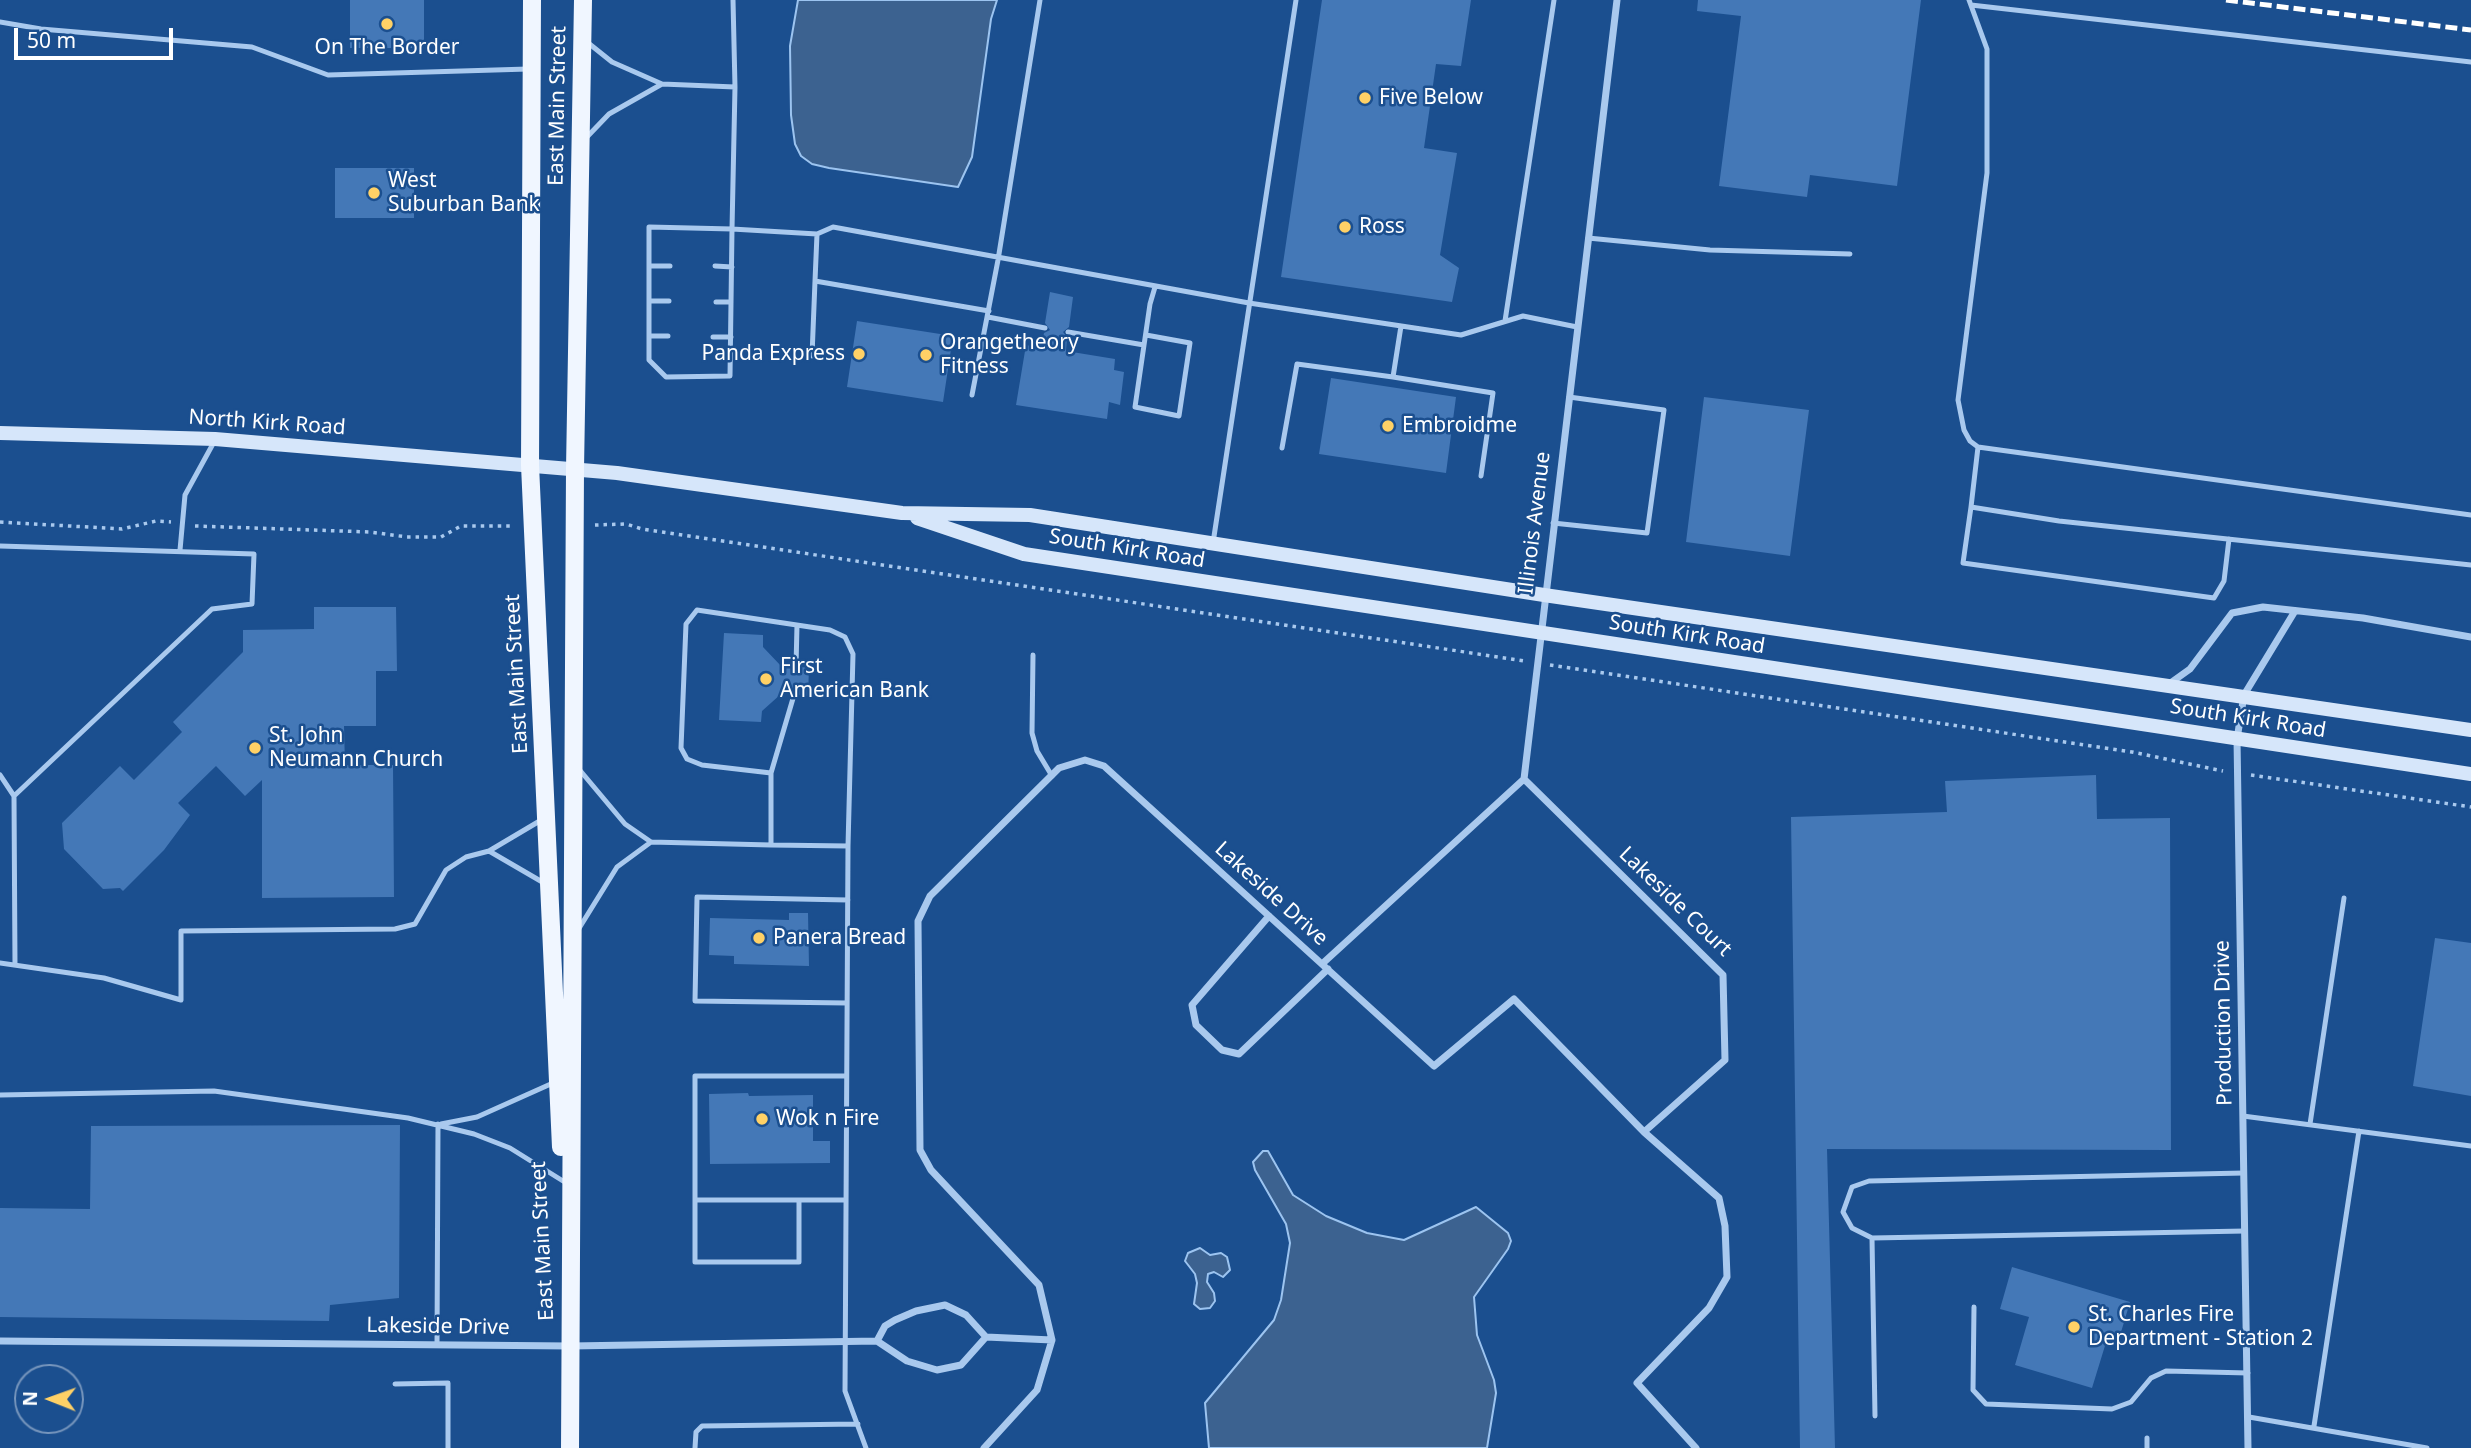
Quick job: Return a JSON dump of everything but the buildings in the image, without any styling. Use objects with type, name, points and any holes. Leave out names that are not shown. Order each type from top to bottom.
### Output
[{"type":"main road","name":"East Main Street","points":[[532,0],[530,465],[571,1346]]},
{"type":"main road","name":"East Main Street","points":[[570,1448],[575,469],[583,0]]},
{"type":"main road","name":"North Kirk Road","points":[[0,433],[215,439],[530,465]]},
{"type":"main road","name":"South Kirk Road","points":[[530,465],[902,513],[1030,515],[1544,594],[2471,730]]},
{"type":"main road","name":"South Kirk Road","points":[[902,513],[1024,554],[2471,774]]},
{"type":"street","name":"Illinois Avenue","points":[[1524,779],[1539,634],[1617,0]]},
{"type":"street","points":[[2168,684],[2190,669],[2232,613],[2263,607],[2363,618],[2471,637]]},
{"type":"street","name":"Production Drive","points":[[2248,1448],[2237,739],[2244,695],[2295,611]]},
{"type":"street","name":"Lakeside Drive","points":[[984,1448],[1037,1390],[1052,1340],[1039,1285],[931,1170],[920,1150],[919,921],[930,896],[1059,768],[1085,760],[1104,766],[1434,1066],[1514,999],[1644,1132],[1719,1198],[1725,1226],[1727,1277],[1709,1308],[1637,1383],[1696,1448]]},
{"type":"street","points":[[1269,916],[1192,1005],[1196,1024],[1222,1050],[1239,1054],[1325,966],[1524,779]]},
{"type":"street","name":"Lakeside Court","points":[[1524,779],[1723,975],[1725,1060],[1644,1132]]},
{"type":"street","points":[[986,1337],[961,1364],[937,1370],[907,1361],[877,1342],[885,1326],[895,1320],[916,1311],[945,1305],[966,1315],[986,1337],[1052,1340]]},
{"type":"street","name":"Lakeside Drive","points":[[0,1340],[571,1346],[877,1342]]},
{"type":"lane","points":[[733,0],[735,87],[732,229],[730,376],[666,377],[649,360],[649,227],[732,229],[817,234],[833,227],[1155,287],[1461,335],[1523,316],[1577,327]]},
{"type":"lane","points":[[972,395],[999,260],[1040,0]]},
{"type":"lane","points":[[1213,543],[1296,0]]},
{"type":"lane","points":[[1505,321],[1554,0]]},
{"type":"lane","points":[[2471,62],[1970,3],[1987,49],[1987,173],[1958,400],[1964,430],[1979,447],[2471,515]]},
{"type":"lane","points":[[0,22],[41,29],[253,47],[328,75],[531,69]]},
{"type":"lane","points":[[582,37],[612,62],[662,84],[735,87]]},
{"type":"lane","points":[[580,144],[609,114],[662,84]]},
{"type":"lane","points":[[812,356],[817,234]]},
{"type":"lane","points":[[1588,238],[1710,250],[1850,254]]},
{"type":"lane","points":[[649,266],[670,266]]},
{"type":"lane","points":[[715,266],[732,267]]},
{"type":"lane","points":[[815,281],[988,314],[1045,328]]},
{"type":"lane","points":[[1146,335],[1190,343],[1179,416],[1135,407],[1144,345],[1155,287]]},
{"type":"lane","points":[[649,302],[669,301]]},
{"type":"lane","points":[[716,302],[731,302]]},
{"type":"lane","points":[[1393,377],[1401,326]]},
{"type":"lane","points":[[1068,332],[1144,345]]},
{"type":"lane","points":[[649,336],[668,336]]},
{"type":"lane","points":[[713,337],[731,337]]},
{"type":"lane","points":[[1282,448],[1297,364],[1393,377],[1493,393],[1480,476]]},
{"type":"lane","points":[[1553,523],[1647,533],[1664,410],[1568,397]]},
{"type":"lane","points":[[180,550],[185,495],[215,439]]},
{"type":"lane","points":[[1979,447],[1963,563],[2214,598],[2224,581],[2229,539]]},
{"type":"lane","points":[[1971,507],[2059,520],[2471,565]]},
{"type":"lane","points":[[0,546],[254,554],[252,604],[212,610],[14,796]]},
{"type":"lane","points":[[771,773],[702,765],[687,759],[681,748],[686,624],[697,610],[830,630],[845,637],[850,643],[844,1342],[845,1391],[866,1448]]},
{"type":"lane","points":[[796,667],[797,625]]},
{"type":"lane","points":[[1032,655],[1032,733],[1037,751],[1052,776]]},
{"type":"lane","points":[[771,845],[771,773],[794,695]]},
{"type":"lane","points":[[574,763],[618,817],[651,842],[848,846]]},
{"type":"lane","points":[[0,775],[14,796],[15,965]]},
{"type":"lane","points":[[0,963],[104,978],[181,1000],[181,931],[395,929],[415,924],[446,870],[466,857],[489,852],[546,818]]},
{"type":"lane","points":[[574,935],[617,867],[651,842]]},
{"type":"lane","points":[[489,852],[549,886]]},
{"type":"lane","points":[[847,1003],[695,1000],[697,897],[848,900]]},
{"type":"lane","points":[[2310,1124],[2343,898]]},
{"type":"lane","points":[[799,1200],[799,1262],[695,1262],[695,1076],[846,1076]]},
{"type":"lane","points":[[438,1124],[477,1117],[558,1080]]},
{"type":"lane","points":[[0,1095],[214,1091],[438,1124],[510,1148],[563,1181]]},
{"type":"lane","points":[[2243,1116],[2471,1146]]},
{"type":"lane","points":[[437,1345],[438,1124]]},
{"type":"lane","points":[[2314,1426],[2359,1131]]},
{"type":"lane","points":[[2244,1173],[1869,1181],[1852,1187],[1843,1212],[1852,1228],[1871,1238],[2245,1231]]},
{"type":"lane","points":[[695,1200],[845,1200]]},
{"type":"lane","points":[[1871,1238],[1875,1416]]},
{"type":"lane","points":[[1974,1307],[1973,1390],[1986,1404],[2112,1409],[2131,1402],[2151,1378],[2166,1371],[2248,1373]]},
{"type":"lane","points":[[395,1384],[448,1383],[448,1448]]},
{"type":"lane","points":[[2249,1417],[2314,1426],[2427,1448]]},
{"type":"lane","points":[[695,1448],[696,1432],[702,1426],[858,1424]]},
{"type":"lane","points":[[2147,1438],[2147,1448]]},
{"type":"path","points":[[0,522],[122,529],[165,520],[182,526],[370,532],[407,537],[441,537],[461,526],[495,527]]},
{"type":"water","points":[[798,0],[997,0],[991,19],[972,157],[958,187],[829,168],[812,164],[801,156],[795,144],[791,115],[790,46]]},
{"type":"water","points":[[1263,1151],[1268,1151],[1293,1195],[1326,1216],[1367,1233],[1404,1240],[1476,1207],[1508,1233],[1511,1241],[1508,1249],[1474,1297],[1477,1335],[1494,1380],[1496,1393],[1487,1448],[1209,1448],[1205,1403],[1274,1320],[1281,1300],[1290,1243],[1286,1224],[1255,1170],[1253,1162]]},
{"type":"water","points":[[1200,1248],[1210,1255],[1221,1253],[1227,1257],[1230,1270],[1223,1277],[1214,1272],[1208,1274],[1207,1282],[1214,1293],[1215,1301],[1210,1308],[1200,1309],[1194,1304],[1197,1283],[1195,1274],[1185,1261],[1188,1253]]},
{"type":"railway","points":[[2226,0],[2471,30]]},
{"type":"place","name":"On The Border","points":[[387,24]]},
{"type":"place","name":"Five Below","points":[[1365,98]]},
{"type":"place","name":"West Suburban Bank","points":[[374,193]]},
{"type":"place","name":"Ross","points":[[1345,227]]},
{"type":"place","name":"Panda Express","points":[[859,354]]},
{"type":"place","name":"Orangetheory Fitness","points":[[926,355]]},
{"type":"place","name":"Embroidme","points":[[1388,426]]},
{"type":"place","name":"First American Bank","points":[[766,679]]},
{"type":"place","name":"St. John Neumann Church","points":[[255,748]]},
{"type":"place","name":"Panera Bread","points":[[759,938]]},
{"type":"place","name":"Wok n Fire","points":[[762,1119]]},
{"type":"place","name":"St. Charles Fire Department - Station 2","points":[[2074,1327]]}]
